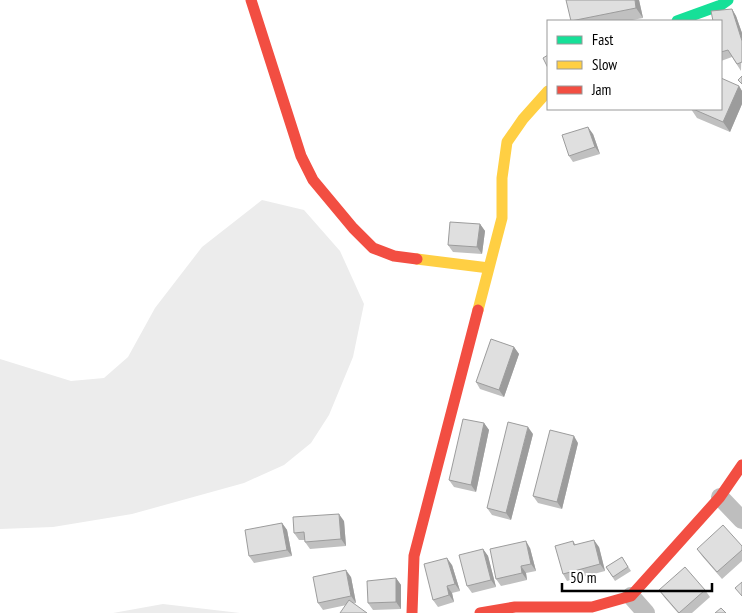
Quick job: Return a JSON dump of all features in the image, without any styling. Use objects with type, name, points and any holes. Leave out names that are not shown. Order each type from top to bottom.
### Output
[{"type":"street","points":[[251,0],[301,156],[312,180],[353,228],[373,248],[394,256],[489,268]]},
{"type":"street","points":[[680,20],[721,5],[728,0]]},
{"type":"street","points":[[412,613],[414,556],[502,218],[502,178],[507,142],[523,119],[547,92]]},
{"type":"street","points":[[480,613],[592,607],[631,596],[720,497],[742,466]]},
{"type":"street","points":[[720,497],[742,520]]},
{"type":"street","points":[[631,596],[646,613]]},
{"type":"shaded area","points":[[262,200],[304,210],[340,251],[364,304],[353,357],[329,415],[311,443],[284,465],[244,483],[132,514],[53,527],[0,529],[0,359],[71,381],[104,378],[128,357],[155,308],[202,247]]},
{"type":"shaded area","points":[[163,604],[240,613],[113,613]]},
{"type":"building","points":[[566,0],[635,0],[636,8],[571,20]]},
{"type":"building","points":[[732,9],[742,41],[742,62],[737,64],[728,50],[722,52],[722,20],[713,20],[711,11]]},
{"type":"building","points":[[547,56],[547,66],[543,58]]},
{"type":"building","points":[[742,76],[742,84],[738,80]]},
{"type":"building","points":[[722,78],[739,86],[723,122],[695,110],[722,110]]},
{"type":"building","points":[[588,127],[595,147],[569,156],[562,135]]},
{"type":"building","points":[[450,222],[480,224],[477,247],[448,245]]},
{"type":"building","points":[[491,339],[514,347],[499,390],[476,382]]},
{"type":"building","points":[[463,419],[484,423],[471,485],[449,480]]},
{"type":"building","points":[[508,422],[528,427],[506,513],[487,508]]},
{"type":"building","points":[[550,430],[574,436],[557,502],[533,496]]},
{"type":"building","points":[[339,514],[341,539],[305,542],[304,532],[294,533],[293,517]]},
{"type":"building","points":[[282,523],[287,550],[249,556],[245,530]]},
{"type":"building","points":[[723,525],[742,546],[742,550],[717,572],[697,549]]},
{"type":"building","points":[[594,540],[600,564],[563,574],[555,546],[573,541],[574,545]]},
{"type":"building","points":[[526,541],[531,564],[521,566],[522,573],[496,579],[490,549]]},
{"type":"building","points":[[483,549],[491,580],[467,586],[459,555]]},
{"type":"building","points":[[622,557],[628,567],[613,577],[606,567]]},
{"type":"building","points":[[447,558],[455,584],[447,586],[449,595],[433,600],[424,564]]},
{"type":"building","points":[[685,567],[705,590],[679,613],[659,590]]},
{"type":"building","points":[[346,570],[351,596],[318,603],[313,577]]},
{"type":"building","points":[[396,578],[396,602],[368,603],[367,581]]},
{"type":"building","points":[[742,582],[742,596],[735,588]]},
{"type":"building","points":[[349,600],[367,613],[340,613]]},
{"type":"building","points":[[721,608],[726,613],[715,613]]},
{"type":"traffic: fast","points":[[680,20],[721,5],[728,0]]},
{"type":"traffic: slow","points":[[478,310],[502,218],[502,178],[507,142],[523,119],[547,92]]},
{"type":"traffic: slow","points":[[417,259],[489,268]]},
{"type":"traffic: jam","points":[[251,0],[301,156],[313,180],[353,228],[373,248],[394,256],[417,259]]},
{"type":"traffic: jam","points":[[412,613],[414,556],[478,310]]},
{"type":"traffic: jam","points":[[480,613],[515,607],[592,607],[631,596],[720,497],[742,465]]}]
